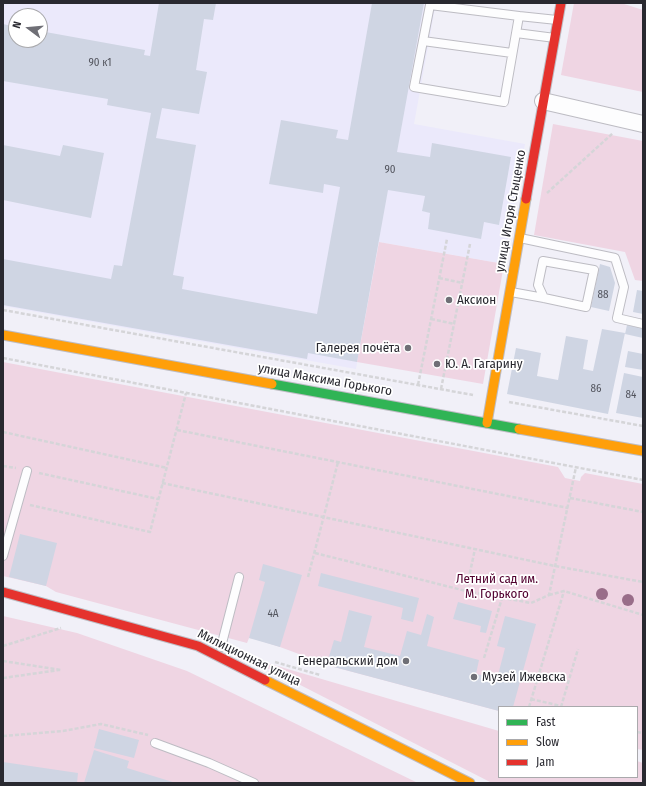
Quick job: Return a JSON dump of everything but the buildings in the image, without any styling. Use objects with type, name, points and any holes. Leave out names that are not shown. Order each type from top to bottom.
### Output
[{"type":"street","name":"улица Игоря Стыценко","points":[[487,423],[561,3]]},
{"type":"street","points":[[543,101],[643,124]]},
{"type":"street","name":"улица Максима Горького","points":[[3,334],[643,452]]},
{"type":"street","name":"Милиционная улица","points":[[3,592],[198,646],[470,783]]},
{"type":"lane","points":[[519,16],[504,102],[414,87],[430,5],[558,20]]},
{"type":"lane","points":[[516,33],[555,38]]},
{"type":"lane","points":[[423,41],[512,53]]},
{"type":"lane","points":[[520,238],[615,258],[624,287],[617,318],[643,324]]},
{"type":"lane","points":[[510,292],[586,307],[594,270],[543,261],[538,285],[544,298]]},
{"type":"lane","points":[[3,556],[27,471]]},
{"type":"lane","points":[[221,647],[239,577]]},
{"type":"lane","points":[[155,743],[209,763],[254,783]]},
{"type":"path","points":[[546,193],[626,120]]},
{"type":"path","points":[[418,385],[447,239]]},
{"type":"path","points":[[441,389],[470,244]]},
{"type":"path","points":[[439,278],[463,283]]},
{"type":"path","points":[[3,310],[643,426]]},
{"type":"path","points":[[431,319],[454,324]]},
{"type":"path","points":[[3,358],[643,480]]},
{"type":"path","points":[[18,502],[150,532],[186,393]]},
{"type":"path","points":[[176,430],[568,508]]},
{"type":"path","points":[[3,432],[166,468]]},
{"type":"path","points":[[308,578],[338,462]]},
{"type":"path","points":[[3,466],[158,500]]},
{"type":"path","points":[[549,595],[576,467]]},
{"type":"path","points":[[162,483],[555,566],[643,582]]},
{"type":"path","points":[[570,498],[643,512]]},
{"type":"path","points":[[466,591],[475,549]]},
{"type":"path","points":[[315,553],[466,591],[502,598],[531,603],[549,595],[564,591],[643,615]]},
{"type":"path","points":[[528,706],[564,591]]},
{"type":"path","points":[[484,658],[502,598]]},
{"type":"path","points":[[3,646],[62,627]]},
{"type":"path","points":[[531,699],[561,706],[578,649]]},
{"type":"path","points":[[3,661],[61,670],[3,678]]},
{"type":"path","points":[[3,736],[63,731],[101,724],[149,735],[155,743]]},
{"type":"shaded area","points":[[3,3],[436,3],[414,124],[525,144],[504,264],[379,242],[356,369],[3,306]]},
{"type":"green space","points":[[574,3],[621,3],[643,10],[643,92],[561,75]]},
{"type":"green space","points":[[553,124],[643,141],[643,281],[635,280],[625,252],[534,235]]},
{"type":"green space","points":[[379,242],[504,264],[483,384],[357,362]]},
{"type":"green space","name":"Летний сад им. М. Горького","points":[[3,362],[558,467],[565,478],[580,481],[581,477],[585,473],[643,484],[643,750],[638,749],[638,706],[498,706],[498,711],[334,667],[255,639],[249,638],[247,643],[56,592],[46,586],[3,576]]},
{"type":"green space","points":[[3,616],[77,633],[187,671],[418,783],[3,783]]},
{"type":"green space","points":[[250,658],[498,731],[498,778],[638,778],[638,761],[643,763],[643,783],[492,783]]},
{"type":"traffic: fast","points":[[272,384],[519,429]]},
{"type":"traffic: slow","points":[[487,423],[526,199]]},
{"type":"traffic: slow","points":[[3,335],[272,384]]},
{"type":"traffic: slow","points":[[519,429],[643,451]]},
{"type":"traffic: slow","points":[[265,680],[470,783]]},
{"type":"traffic: jam","points":[[526,199],[561,3]]},
{"type":"traffic: jam","points":[[3,592],[198,646],[265,680]]},
{"type":"place","name":"Аксион","points":[[449,300]]},
{"type":"place","name":"Галерея почёта","points":[[408,348]]},
{"type":"place","name":"Ю. А. Гагарину","points":[[437,364]]},
{"type":"place","name":"Генеральский дом","points":[[406,661]]},
{"type":"place","name":"Музей Ижевска","points":[[474,677]]}]
